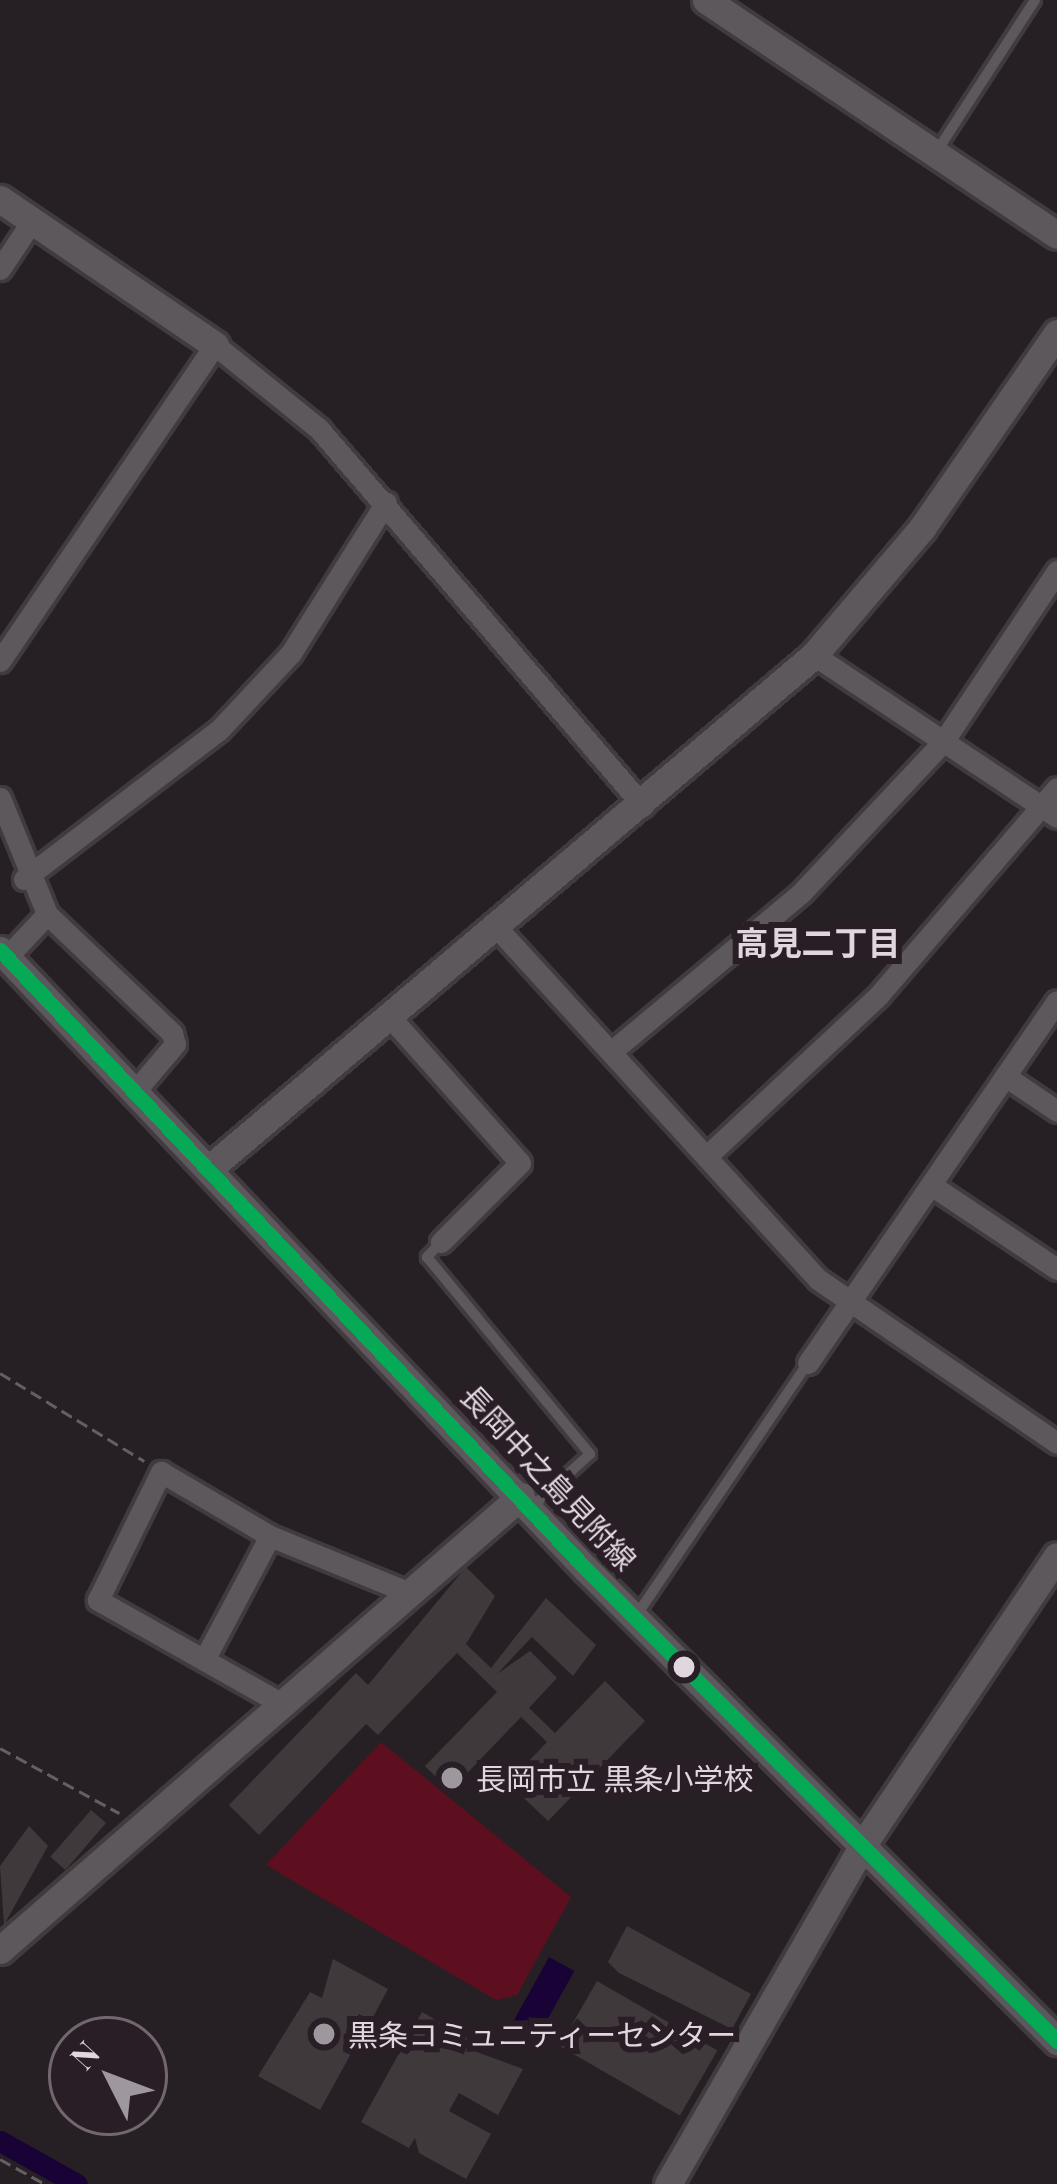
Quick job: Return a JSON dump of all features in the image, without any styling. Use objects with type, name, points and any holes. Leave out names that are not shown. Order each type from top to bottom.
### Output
[{"type":"street","points":[[706,0],[1057,235]]},
{"type":"street","points":[[0,200],[286,398],[386,502],[643,806]]},
{"type":"street","points":[[0,269],[32,221]]},
{"type":"street","points":[[211,1167],[499,930],[814,655],[922,528],[1057,333]]},
{"type":"street","points":[[0,661],[214,345]]},
{"type":"street","points":[[24,879],[122,812],[260,688],[386,502]]},
{"type":"street","points":[[612,1051],[801,893],[943,742],[1057,571]]},
{"type":"street","points":[[814,655],[1050,812]]},
{"type":"street","points":[[708,1155],[878,996],[1050,812],[1057,788]]},
{"type":"street","points":[[0,798],[24,879],[47,914],[172,1033],[175,1044],[136,1090]]},
{"type":"street","points":[[3,953],[47,914]]},
{"type":"street","points":[[499,930],[819,1280],[1057,1443]]},
{"type":"street","name":"長岡中之島見附線","points":[[3,953],[636,1616],[1057,2041]]},
{"type":"street","points":[[808,1364],[1057,1001]]},
{"type":"street","points":[[390,1017],[520,1163],[441,1243]]},
{"type":"street","points":[[1005,1076],[1057,1111]]},
{"type":"street","points":[[931,1185],[1057,1269]]},
{"type":"street","points":[[284,1706],[98,1600],[160,1472],[270,1535],[410,1593]]},
{"type":"street","points":[[0,1950],[410,1593],[527,1501]]},
{"type":"street","points":[[204,1660],[270,1535]]},
{"type":"street","points":[[668,2184],[862,1846],[1057,1556]]},
{"type":"lane","points":[[937,151],[1035,0]]},
{"type":"lane","points":[[441,1243],[427,1257],[590,1454],[527,1501]]},
{"type":"lane","points":[[636,1616],[808,1364]]},
{"type":"path","points":[[0,1373],[160,1472]]},
{"type":"path","points":[[0,1748],[143,1826]]},
{"type":"path","points":[[0,2159],[45,2184]]},
{"type":"shaded area","points":[[381,1742],[571,1897],[517,1995],[496,2000],[266,1865]]},
{"type":"shaded area","points":[[549,1957],[574,1971],[539,2034],[514,2020]]},
{"type":"building","points":[[466,1567],[495,1596],[466,1644],[491,1668],[546,1598],[596,1645],[573,1676],[532,1637],[497,1674],[530,1651],[557,1678],[529,1708],[555,1733],[605,1681],[645,1721],[548,1821],[508,1783],[547,1742],[521,1717],[450,1791],[425,1766],[497,1692],[457,1653],[378,1735],[366,1724],[259,1835],[229,1805],[356,1673],[368,1685]]},
{"type":"building","points":[[91,1810],[106,1823],[65,1870],[50,1857]]},
{"type":"building","points":[[29,1826],[48,1846],[4,1925],[0,1866]]},
{"type":"building","points":[[627,1926],[751,1994],[732,2029],[619,1973],[608,1962]]},
{"type":"building","name":"黒条コミュニティーセンター","points":[[333,1959],[388,1989],[371,2021],[359,2014],[353,2024],[364,2030],[320,2110],[258,2076],[310,1992],[322,1998]]},
{"type":"building","points":[[597,1981],[717,2050],[680,2115],[560,2046]]},
{"type":"building","points":[[422,2012],[471,2040],[466,2048],[523,2069],[498,2115],[459,2093],[449,2111],[491,2134],[466,2179],[419,2153],[415,2138],[409,2148],[361,2122]]},
{"type":"waterway","points":[[0,2141],[77,2184]]},
{"type":"transit line","points":[[0,950],[586,1569],[1057,2041]]},
{"type":"place","name":"長岡市立 黒条小学校","points":[[452,1778]]},
{"type":"place","name":"黒条コミュニティーセンター","points":[[324,2034]]},
{"type":"district","name":"高見二丁目","points":[[818,942]]}]
